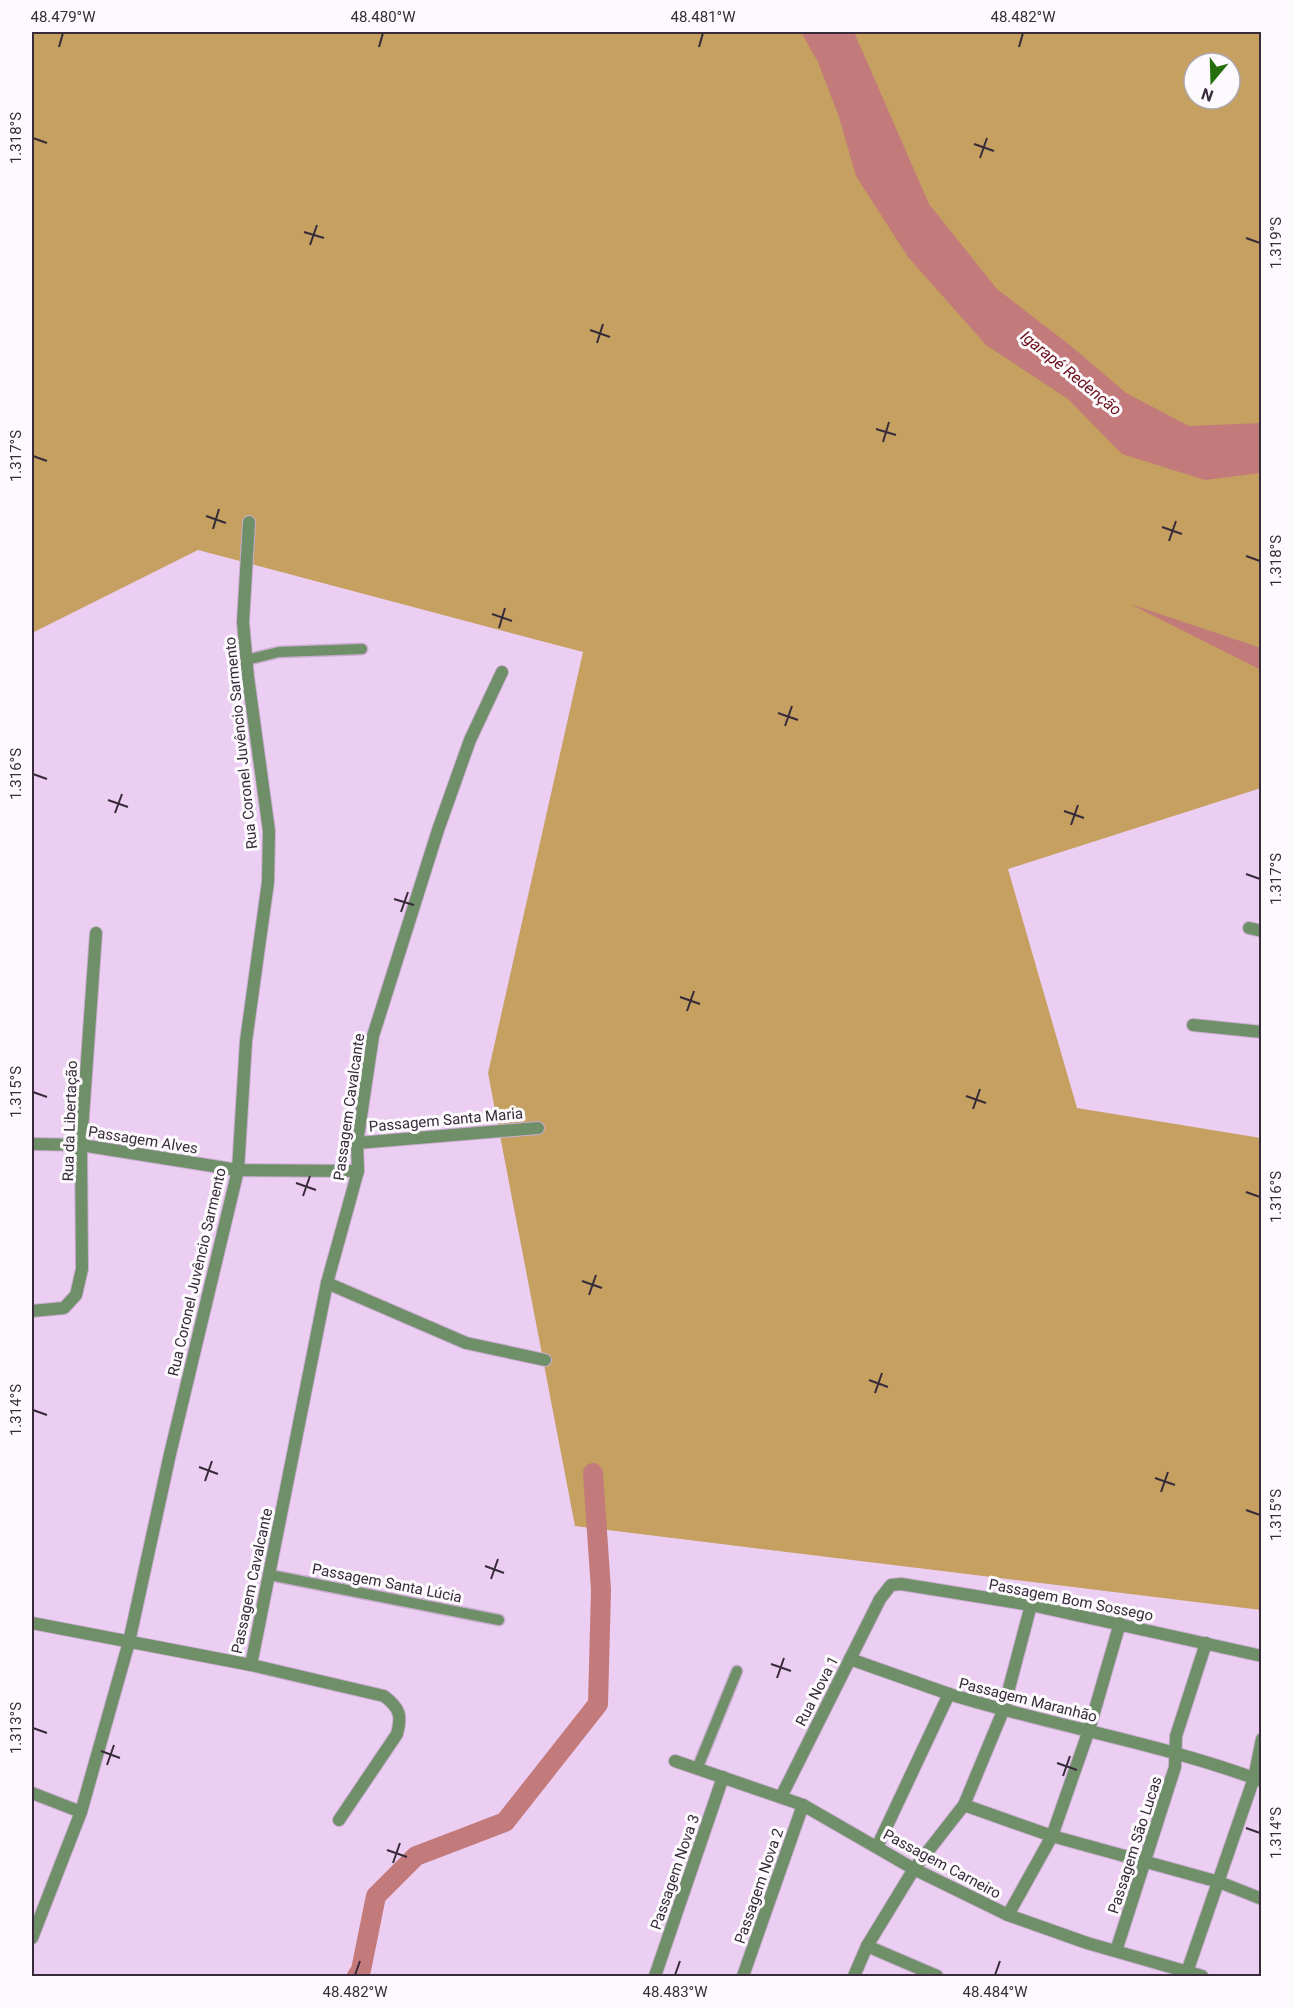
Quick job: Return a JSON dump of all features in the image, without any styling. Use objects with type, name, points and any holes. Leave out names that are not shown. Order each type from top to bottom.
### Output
[{"type":"street","name":"Rua Coronel Juvêncio Sarmento","points":[[32,1938],[81,1812],[129,1642],[170,1454],[238,1170],[246,1041],[268,882],[269,851],[269,831],[243,622],[249,522]]},
{"type":"street","name":"Passagem Cavalcante","points":[[251,1665],[327,1283],[358,1171],[357,1143],[373,1036],[466,751],[502,672]]},
{"type":"street","name":"Rua da Libertação","points":[[32,1311],[64,1308],[76,1296],[82,1269],[81,1144],[96,933]]},
{"type":"street","points":[[1193,1025],[1262,1032]]},
{"type":"street","name":"Passagem Santa Maria","points":[[357,1143],[538,1128]]},
{"type":"street","name":"Passagem Alves","points":[[32,1144],[81,1144],[238,1170],[358,1171]]},
{"type":"street","points":[[327,1283],[466,1343],[545,1360]]},
{"type":"street","name":"Passagem Bom Sossego","points":[[880,1599],[891,1585],[901,1584],[1030,1605],[1262,1656]]},
{"type":"street","name":"Rua Nova 1","points":[[781,1797],[880,1599]]},
{"type":"street","points":[[854,1977],[867,1946],[914,1869],[964,1805],[1003,1711],[1030,1605]]},
{"type":"street","points":[[32,1623],[251,1665],[384,1696],[397,1706],[401,1719],[397,1734],[339,1820]]},
{"type":"street","points":[[1008,1915],[1052,1836],[1089,1730],[1120,1623]]},
{"type":"street","name":"Passagem São Lucas","points":[[1116,1951],[1147,1862],[1175,1767],[1176,1736],[1206,1643]]},
{"type":"street","points":[[850,1659],[949,1694]]},
{"type":"street","name":"Passagem Maranhão","points":[[877,1847],[949,1694],[1003,1711],[1174,1752],[1258,1780]]},
{"type":"street","points":[[1187,1972],[1258,1780],[1262,1739]]},
{"type":"street","name":"Passagem Carneiro","points":[[675,1761],[803,1805],[914,1869],[1008,1915],[1202,1977]]},
{"type":"street","name":"Passagem Nova 3","points":[[655,1977],[723,1777]]},
{"type":"street","points":[[32,1793],[81,1812]]},
{"type":"street","name":"Passagem Nova 2","points":[[743,1977],[803,1805]]},
{"type":"street","points":[[964,1805],[1052,1836],[1220,1882],[1262,1899]]},
{"type":"street","points":[[867,1946],[937,1977]]},
{"type":"lane","points":[[246,660],[279,652],[362,650]]},
{"type":"lane","name":"Passagem Santa Lúcia","points":[[270,1575],[499,1620]]},
{"type":"lane","points":[[697,1769],[737,1671]]},
{"type":"shaded area","points":[[32,32],[1261,32],[1261,788],[1008,869],[1077,1108],[1261,1138],[1261,1610],[575,1526],[488,1073],[583,652],[198,550],[32,633]]},
{"type":"water","name":"Igarapé Redenção","points":[[801,32],[854,32],[929,204],[997,289],[1071,346],[1126,393],[1189,426],[1261,423],[1261,473],[1205,480],[1122,454],[1068,399],[986,345],[908,257],[856,176],[839,117],[818,62]]},
{"type":"water","points":[[1130,604],[1261,648],[1261,670]]},
{"type":"waterway","points":[[357,1976],[361,1970],[376,1896],[416,1856],[505,1822],[598,1704],[601,1590],[593,1473]]}]
